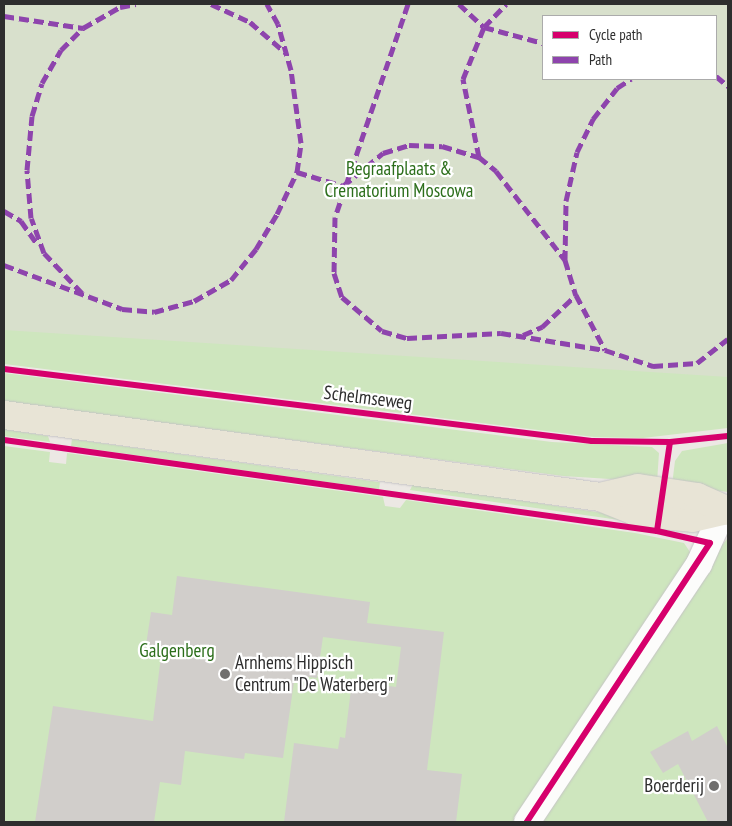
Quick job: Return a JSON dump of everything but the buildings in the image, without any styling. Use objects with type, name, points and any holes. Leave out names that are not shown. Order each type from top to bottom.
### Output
[{"type":"main road","points":[[4,416],[600,497],[638,488],[697,497],[725,511]]},
{"type":"street","points":[[527,822],[699,564],[725,511]]},
{"type":"green space","name":"Begraafplaats & Crematorium Moscowa","points":[[4,4],[728,4],[728,377],[4,330]]},
{"type":"green space","points":[[4,272],[728,345],[728,428],[643,438],[594,437],[4,364]]},
{"type":"green space","points":[[4,373],[552,442],[652,447],[659,453],[657,482],[563,476],[4,402]]},
{"type":"green space","points":[[4,429],[48,436],[50,442],[4,436]]},
{"type":"green space","points":[[72,439],[380,482],[379,489],[71,446]]},
{"type":"green space","points":[[728,443],[728,492],[672,485],[675,461],[682,451]]},
{"type":"green space","name":"Galgenberg","points":[[4,446],[50,452],[49,462],[66,464],[67,453],[383,497],[385,506],[400,508],[406,500],[635,533],[684,543],[692,555],[515,822],[4,822]]},
{"type":"green space","points":[[413,484],[651,520],[647,524],[410,490]]},
{"type":"green space","points":[[728,538],[728,822],[536,822],[722,545]]},
{"type":"marked path","points":[[82,293],[44,253],[31,218],[27,170],[32,116],[42,83],[61,50],[83,28],[120,7],[136,4]]},
{"type":"marked path","points":[[211,4],[250,22],[286,53]]},
{"type":"marked path","points":[[4,265],[122,309],[154,312],[194,301],[231,280],[256,249],[277,214],[297,172],[301,143],[291,70],[278,24],[267,4]]},
{"type":"marked path","points":[[408,4],[335,217],[334,273],[342,297],[382,331],[407,338],[501,333],[605,350],[653,366],[697,363],[728,339]]},
{"type":"marked path","points":[[459,4],[484,27],[542,43]]},
{"type":"marked path","points":[[479,157],[463,79],[484,27],[506,4]]},
{"type":"marked path","points":[[4,16],[83,28]]},
{"type":"marked path","points":[[717,77],[728,86]]},
{"type":"marked path","points":[[297,172],[343,186],[383,153],[409,145],[442,146],[479,157],[496,171],[565,260],[566,201],[577,152],[593,119],[617,88],[629,80]]},
{"type":"marked path","points":[[4,211],[21,221],[38,245]]},
{"type":"marked path","points":[[565,260],[576,295],[605,350]]},
{"type":"marked path","points":[[523,335],[542,327],[576,295]]},
{"type":"cycle path","name":"Schelmseweg","points":[[4,369],[592,441],[670,442],[728,436]]},
{"type":"cycle path","points":[[4,440],[657,531],[710,543],[527,822]]},
{"type":"cycle path","points":[[657,531],[670,442]]},
{"type":"place","name":"Arnhems Hippisch Centrum \"De Waterberg\"","points":[[225,674]]},
{"type":"place","name":"Boerderij","points":[[714,786]]}]
